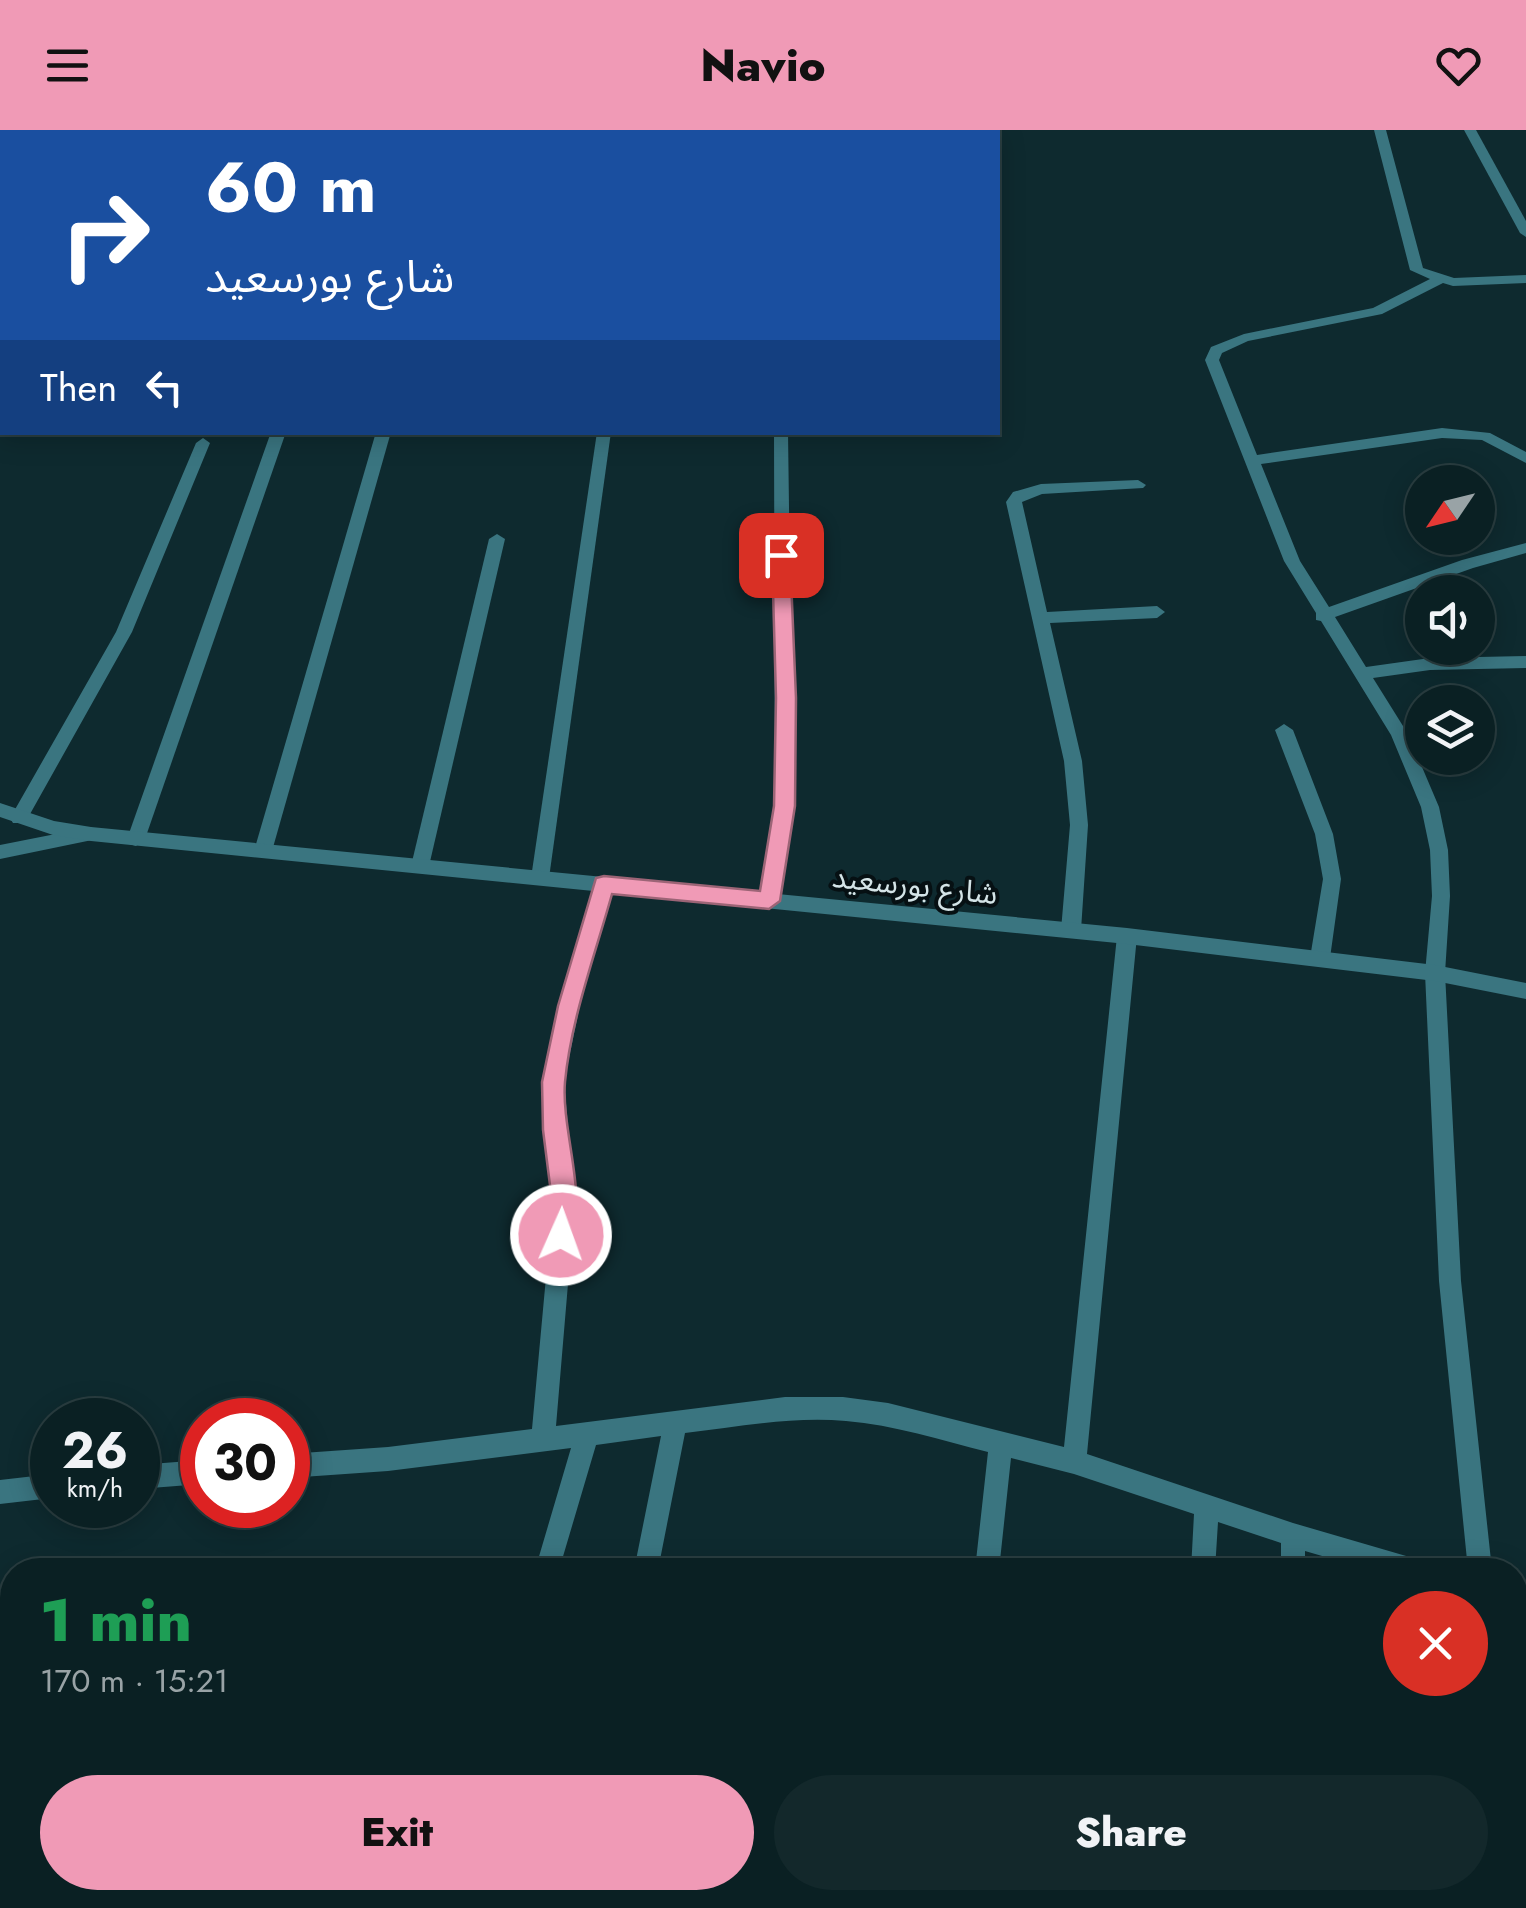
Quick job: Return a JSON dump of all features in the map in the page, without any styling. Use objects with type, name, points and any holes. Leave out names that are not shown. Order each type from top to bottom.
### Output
[{"type":"street","points":[[1380,130],[1407,228],[1412,263],[1417,270],[1438,280]]},
{"type":"street","points":[[1470,130],[1526,234]]},
{"type":"street","points":[[1479,1558],[1450,1281],[1435,973],[1441,896],[1439,850],[1430,808],[1399,734],[1322,616],[1292,561],[1212,360],[1216,350],[1244,338],[1377,311],[1438,280],[1526,278]]},
{"type":"street","points":[[1252,460],[1442,433],[1486,436],[1526,458]]},
{"type":"street","points":[[136,838],[279,435]]},
{"type":"street","points":[[263,851],[383,435]]},
{"type":"street","points":[[540,878],[604,435]]},
{"type":"street","points":[[769,901],[784,806],[782,435]]},
{"type":"street","points":[[9,814],[124,632],[204,443]]},
{"type":"street","points":[[1071,930],[1079,826],[1073,760],[1013,510],[1018,496],[1041,489],[1138,485]]},
{"type":"street","points":[[420,866],[497,539]]},
{"type":"street","points":[[1322,616],[1468,564],[1526,548]]},
{"type":"street","points":[[1041,618],[1157,612]]},
{"type":"street","points":[[1359,674],[1430,664],[1526,662]]},
{"type":"street","points":[[1284,730],[1324,834],[1332,880],[1320,958]]},
{"type":"street","name":"شارع بورسعيد","points":[[9,814],[91,834],[1127,936],[1435,973],[1526,990]]},
{"type":"street","points":[[0,852],[91,834]]},
{"type":"street","points":[[543,1440],[564,1201],[555,1130],[554,1082],[570,1006],[604,884]]},
{"type":"street","points":[[1074,1462],[1127,936]]},
{"type":"street","points":[[310,1464],[785,1410],[843,1409],[888,1416],[1074,1462],[1372,1558]]},
{"type":"street","points":[[648,1558],[674,1424]]},
{"type":"street","points":[[551,1558],[587,1435]]},
{"type":"street","points":[[988,1558],[1001,1445]]},
{"type":"street","points":[[0,1492],[30,1489]]},
{"type":"street","points":[[1204,1558],[1207,1506]]},
{"type":"street","points":[[1293,1558],[1294,1535]]},
{"type":"route","points":[[561,1235],[564,1201],[555,1130],[554,1082],[570,1006],[604,884],[769,901],[784,806],[786,698],[781,555]]}]
